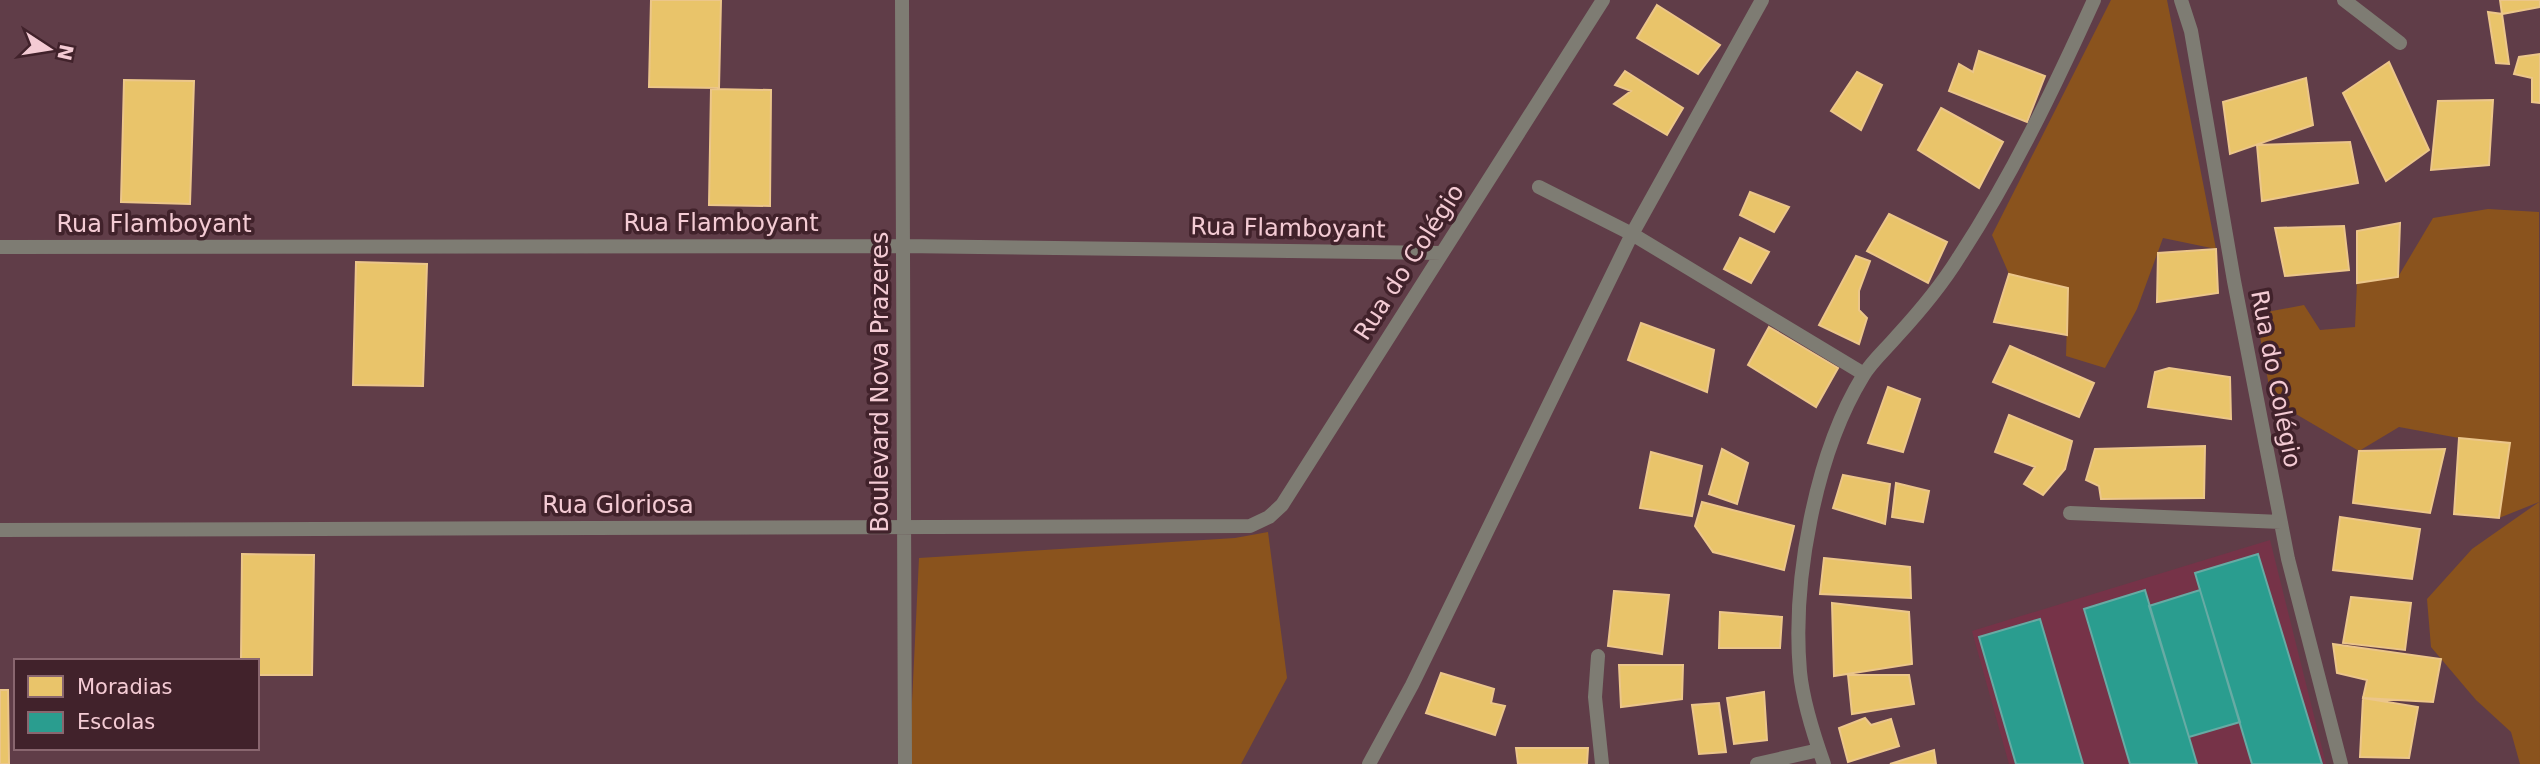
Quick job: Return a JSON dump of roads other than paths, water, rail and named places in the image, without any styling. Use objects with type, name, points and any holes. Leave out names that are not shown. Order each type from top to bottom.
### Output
[{"type":"street","name":"Boulevard Nova Prazeres","points":[[902,0],[905,764]]},
{"type":"street","name":"Rua do Colégio","points":[[1236,529],[1261,522],[1282,505],[1603,0]]},
{"type":"street","points":[[1369,764],[1412,685],[1632,234],[1762,0]]},
{"type":"street","points":[[1757,764],[1822,757],[1800,674],[1798,617],[1804,555],[1815,502],[1838,424],[1864,374],[1928,302],[1960,256],[2046,105],[2094,0]]},
{"type":"street","name":"Rua do Colégio","points":[[2181,0],[2191,31],[2234,281],[2281,523],[2341,764]]},
{"type":"street","points":[[2344,0],[2400,43]]},
{"type":"street","points":[[1539,187],[1632,234],[1864,374]]},
{"type":"street","name":"Rua Flamboyant","points":[[0,247],[902,246],[1442,253]]},
{"type":"street","points":[[2070,513],[2281,523]]},
{"type":"street","name":"Rua Gloriosa","points":[[0,530],[902,527],[1236,529]]},
{"type":"street","points":[[1598,656],[1595,697],[1602,764]]}]
